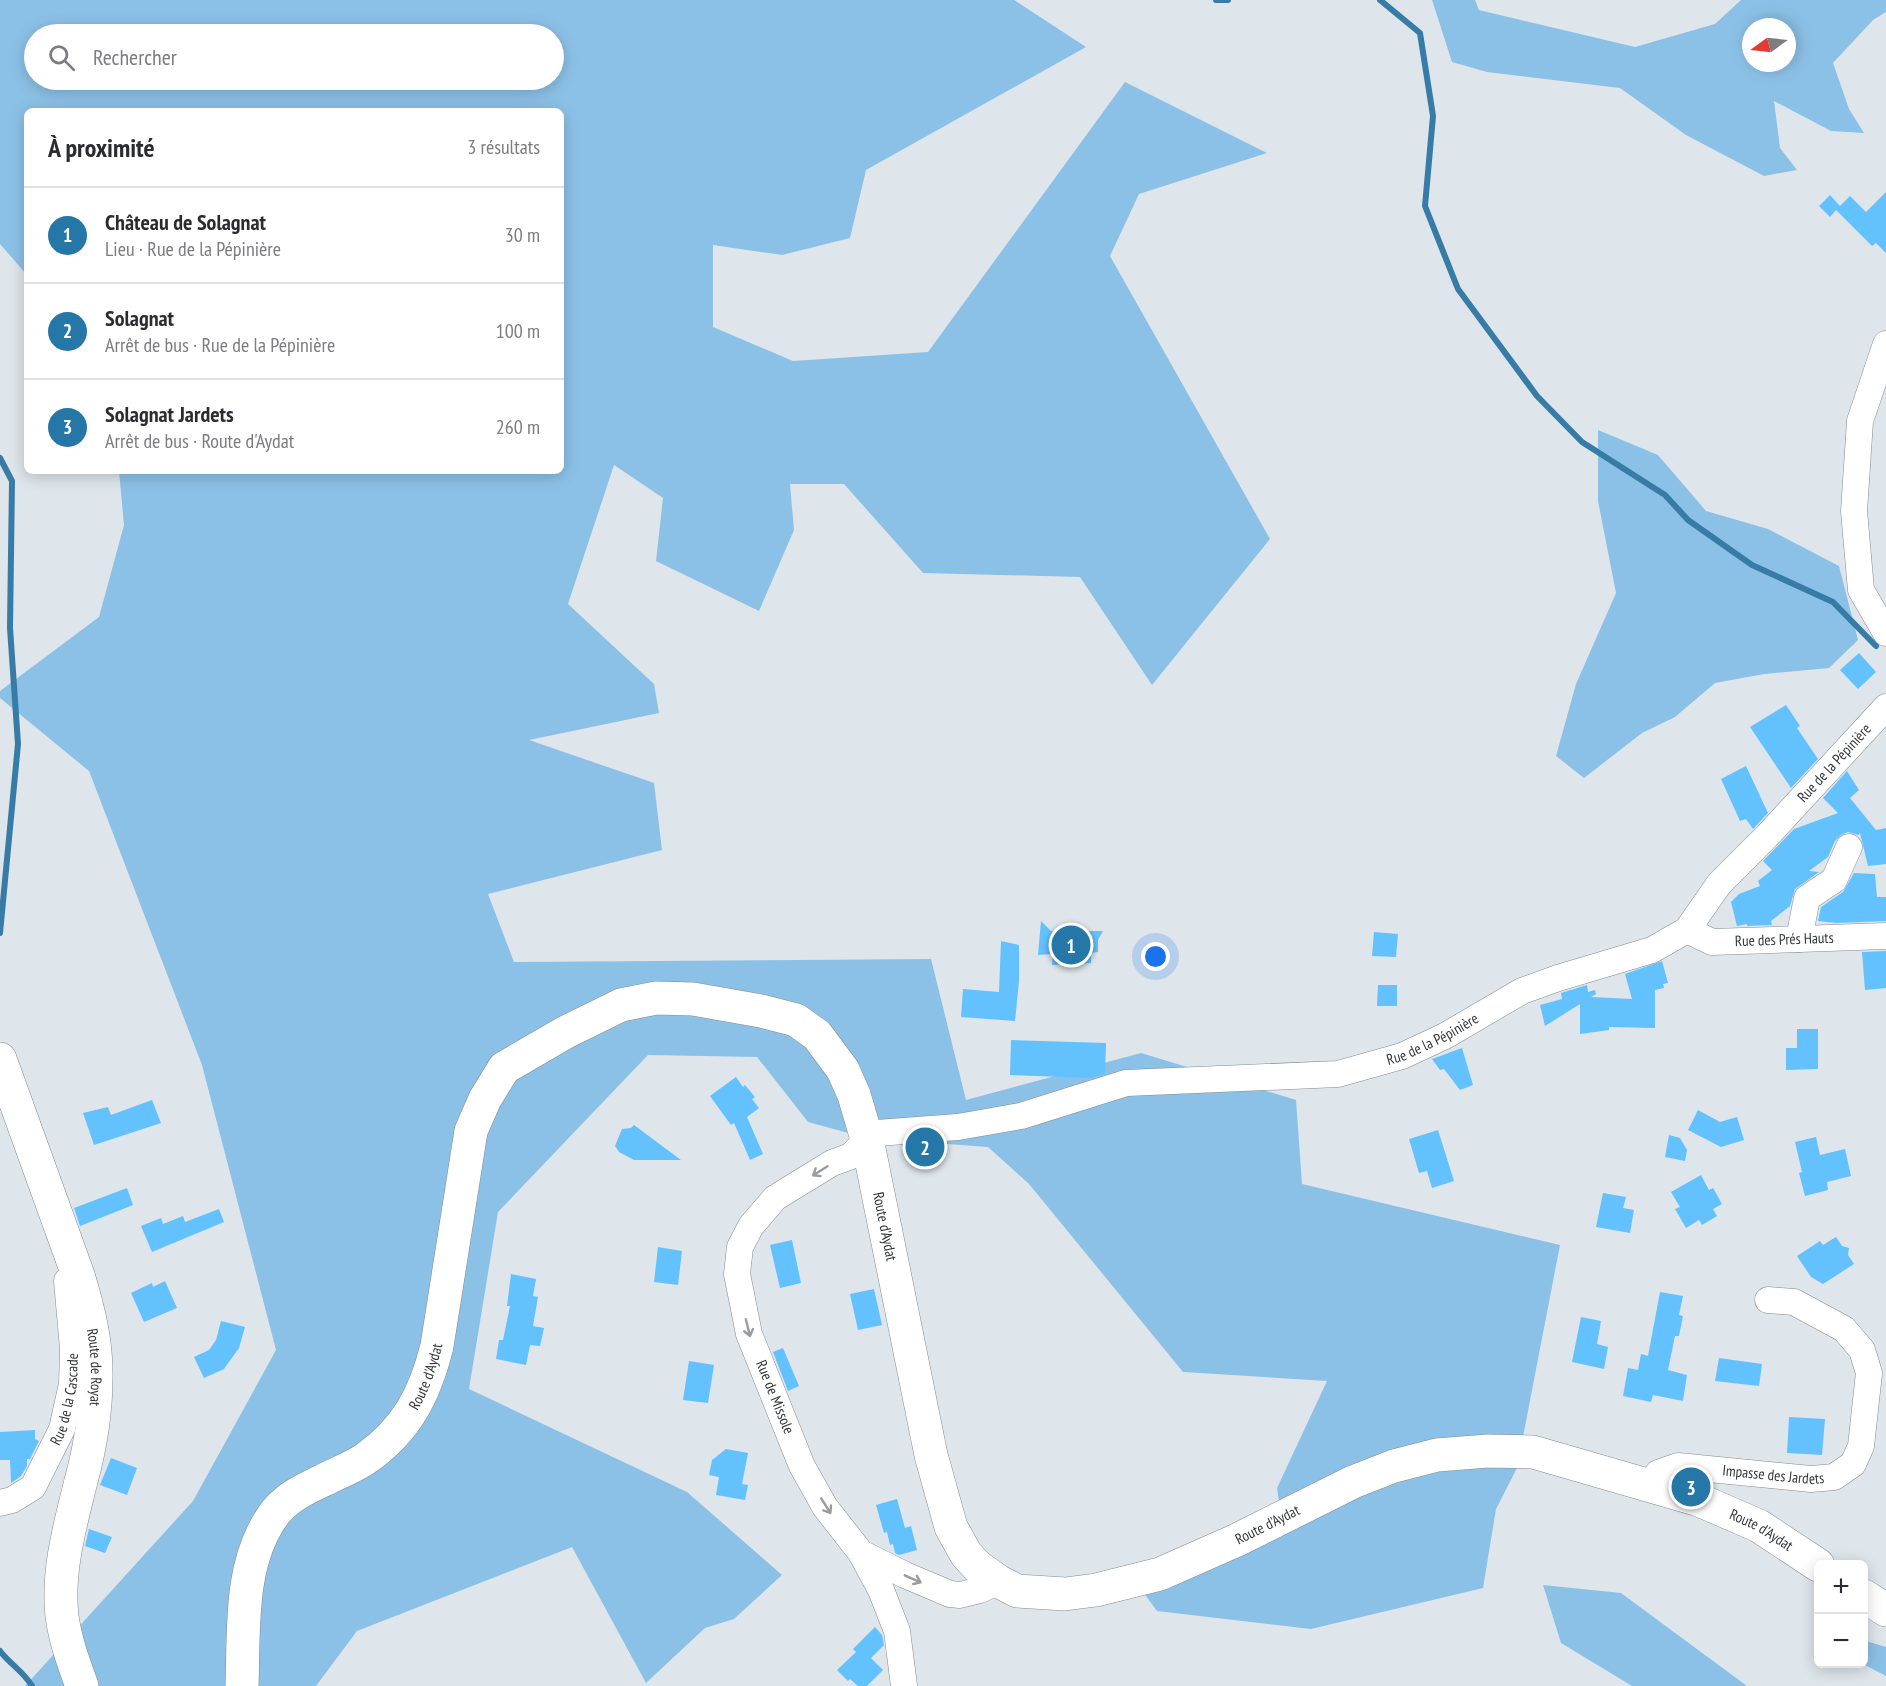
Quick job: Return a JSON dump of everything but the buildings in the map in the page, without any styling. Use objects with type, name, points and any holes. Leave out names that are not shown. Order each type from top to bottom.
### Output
[{"type":"main road","name":"Route d'Aydat","points":[[242,1686],[244,1611],[250,1567],[263,1533],[273,1515],[286,1500],[364,1459],[393,1436],[418,1403],[430,1376],[437,1346],[471,1131],[485,1099],[504,1068],[566,1032],[621,1005],[656,998],[684,999],[760,1011],[796,1020],[818,1035],[843,1070],[854,1095],[867,1138],[929,1444],[951,1527],[966,1554],[976,1566],[1017,1591],[1065,1594],[1096,1590],[1160,1574],[1237,1540],[1353,1482],[1394,1466],[1437,1455],[1488,1451],[1533,1452],[1649,1485],[1722,1509],[1758,1526],[1814,1562]]},
{"type":"main road","name":"Route de Royat","points":[[0,1059],[78,1275],[87,1305],[93,1340],[96,1378],[91,1432],[82,1480],[69,1527],[61,1575],[62,1616],[71,1658],[82,1686]]},
{"type":"main road","points":[[1868,1599],[1886,1610]]},
{"type":"street","points":[[1886,344],[1860,421],[1854,511],[1861,590],[1886,633]]},
{"type":"street","name":"Rue de la Pépinière","points":[[867,1138],[877,1133],[957,1127],[1021,1116],[1126,1083],[1338,1074],[1402,1056],[1445,1036],[1522,991],[1652,950],[1687,930],[1719,884],[1767,836],[1886,707]]},
{"type":"street","points":[[1799,939],[1807,898],[1834,880],[1849,847]]},
{"type":"street","name":"Rue des Prés Hauts","points":[[1687,930],[1712,942],[1886,936]]},
{"type":"street","name":"Rue de Missole","points":[[867,1138],[851,1156],[832,1163],[775,1198],[751,1226],[740,1247],[737,1274],[749,1334],[802,1466],[825,1506],[861,1553],[950,1594],[960,1595],[980,1590],[998,1581]]},
{"type":"street","name":"Rue de la Cascade","points":[[0,1503],[12,1500],[33,1487],[62,1429],[72,1384],[73,1349],[67,1281],[78,1275]]},
{"type":"street","name":"Impasse des Jardets","points":[[1649,1485],[1658,1473],[1678,1466],[1811,1479],[1834,1478],[1853,1464],[1861,1446],[1869,1373],[1862,1350],[1844,1329],[1794,1302],[1768,1300]]},
{"type":"street","points":[[861,1553],[881,1590],[897,1631],[904,1686]]},
{"type":"shaded area","points":[[0,0],[1014,0],[1086,47],[866,170],[850,238],[782,255],[713,245],[713,327],[793,361],[928,352],[1125,82],[1267,153],[1139,194],[1110,256],[1270,539],[1152,685],[1080,577],[923,573],[844,484],[790,484],[794,530],[759,611],[656,561],[663,498],[614,465],[568,604],[654,684],[659,713],[529,740],[654,783],[662,850],[488,894],[514,962],[931,959],[966,1100],[1141,1053],[1296,1100],[1302,1184],[1560,1245],[1517,1468],[1496,1509],[1483,1588],[1311,1629],[1157,1611],[1143,1592],[1283,1528],[1277,1488],[1327,1381],[1183,1372],[1029,1184],[988,1147],[867,1138],[808,1122],[757,1057],[648,1055],[498,1212],[469,1389],[687,1492],[782,1575],[734,1619],[705,1628],[646,1683],[572,1547],[357,1631],[316,1686],[25,1686],[193,1501],[276,1350],[202,1065],[89,771],[0,698],[0,691],[99,617],[124,525],[119,474],[564,474],[564,108],[24,108],[24,272],[0,244]]},
{"type":"shaded area","points":[[1432,0],[1475,0],[1479,10],[1635,47],[1715,24],[1741,0],[1886,0],[1886,12],[1873,20],[1833,63],[1849,109],[1864,133],[1831,131],[1774,101],[1780,148],[1797,170],[1764,176],[1686,135],[1620,88],[1487,72],[1452,62]]},
{"type":"shaded area","points":[[1598,430],[1658,455],[1706,511],[1768,529],[1839,566],[1858,640],[1829,668],[1764,674],[1715,683],[1675,717],[1642,733],[1584,778],[1556,756],[1576,684],[1616,593],[1598,501]]},
{"type":"shaded area","points":[[1543,1585],[1621,1593],[1747,1686],[1632,1686],[1561,1643]]},
{"type":"shaded area","points":[[1868,1642],[1886,1647],[1886,1676],[1868,1667]]},
{"type":"waterway","points":[[1216,0],[1228,0]]},
{"type":"waterway","points":[[1380,0],[1420,33],[1433,116],[1425,206],[1458,289],[1537,396],[1582,442],[1665,495],[1688,520],[1752,565],[1833,602],[1876,646]]},
{"type":"waterway","points":[[0,458],[12,481],[10,628],[18,744],[0,933]]},
{"type":"waterway","points":[[0,1651],[32,1686]]},
{"type":"place","name":"Château de Solagnat","points":[[1071,945]]},
{"type":"place","name":"Solagnat","points":[[925,1147]]},
{"type":"place","name":"Solagnat Jardets","points":[[1691,1487]]}]
